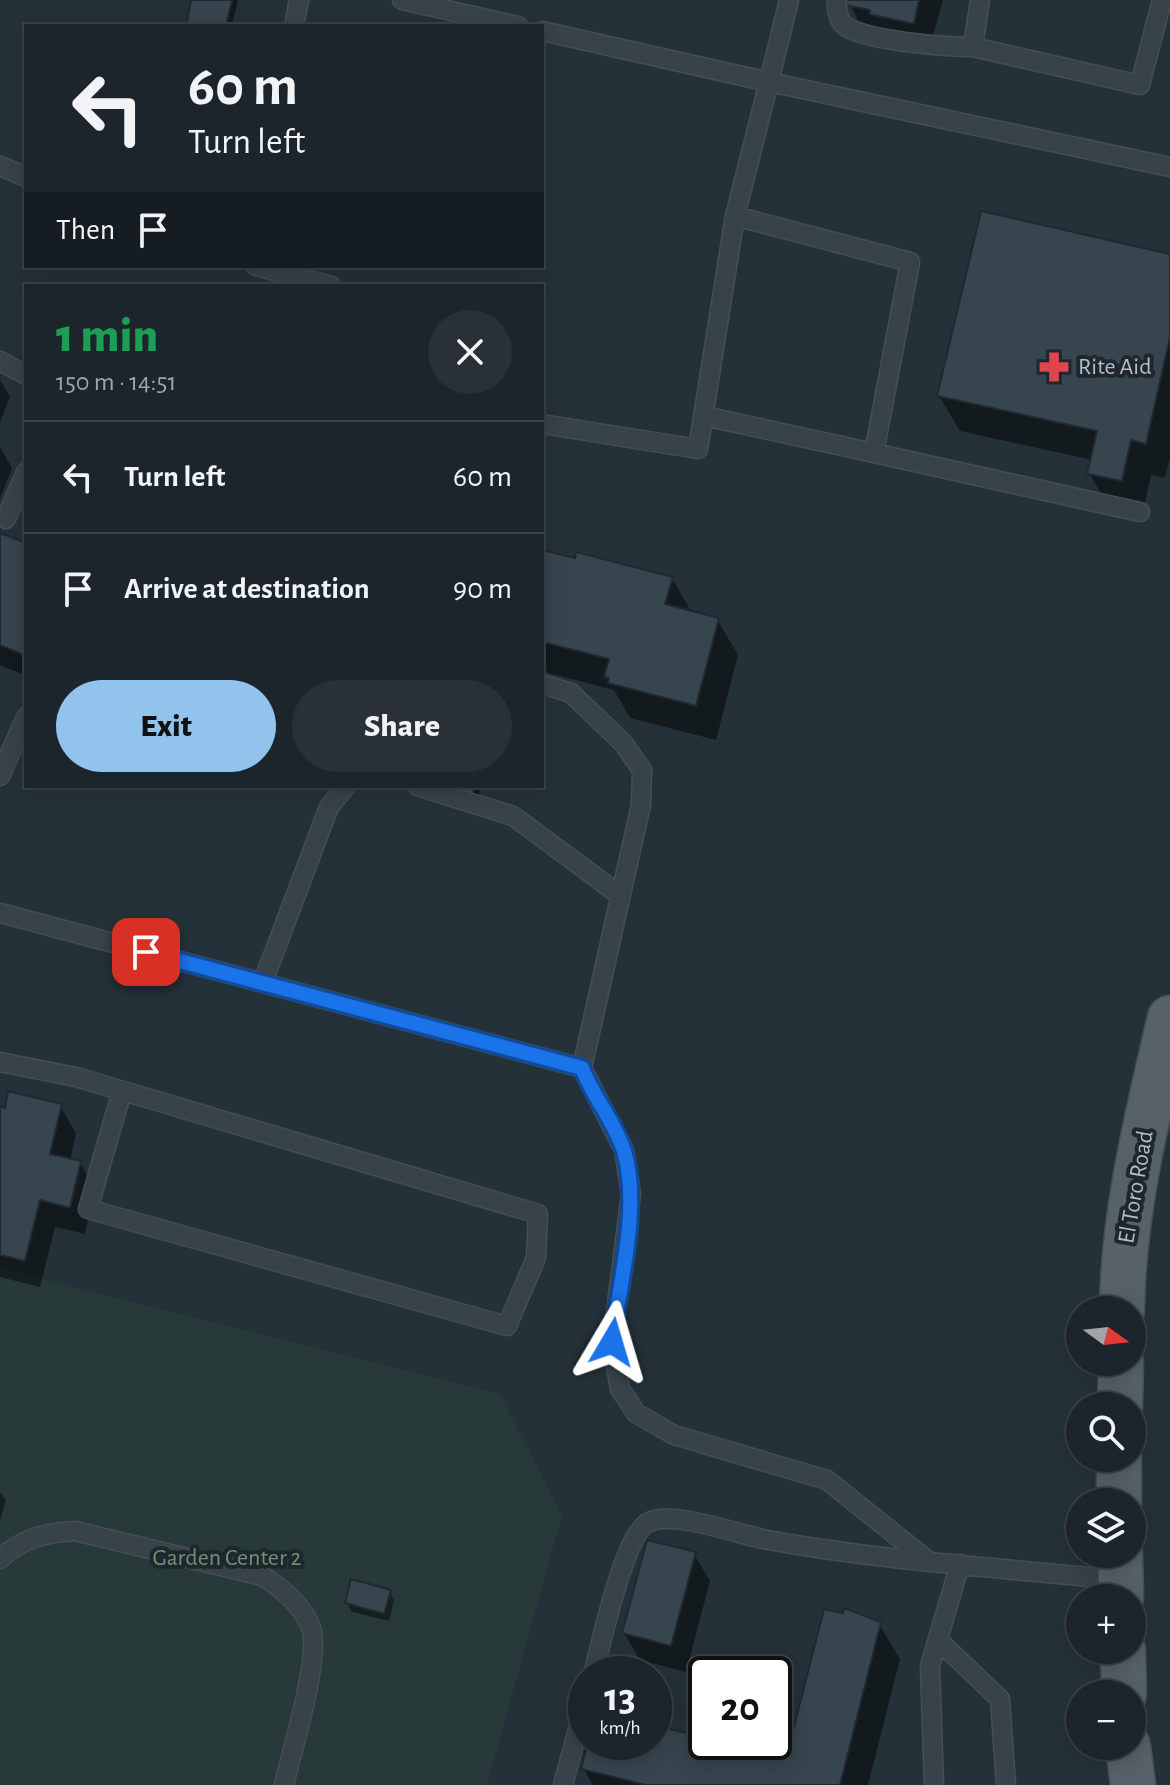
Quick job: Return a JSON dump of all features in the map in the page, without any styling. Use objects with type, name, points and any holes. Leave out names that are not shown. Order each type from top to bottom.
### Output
[{"type":"main road","name":"El Toro Road","points":[[1122,1296],[1122,1271],[1132,1206],[1170,1018]]},
{"type":"main road","points":[[1130,1760],[1133,1785]]},
{"type":"lane","points":[[294,24],[299,0]]},
{"type":"lane","points":[[402,0],[510,24]]},
{"type":"lane","points":[[544,424],[698,449],[735,216],[789,0]]},
{"type":"lane","points":[[837,0],[843,24],[857,32],[933,46],[973,47],[1140,85],[1162,0]]},
{"type":"lane","points":[[973,47],[980,0]]},
{"type":"lane","points":[[544,31],[1170,167]]},
{"type":"lane","points":[[0,166],[24,176]]},
{"type":"lane","points":[[735,216],[910,262],[874,453]]},
{"type":"lane","points":[[264,268],[324,284]]},
{"type":"lane","points":[[0,361],[24,374]]},
{"type":"lane","points":[[704,416],[1140,512]]},
{"type":"lane","points":[[6,519],[24,477]]},
{"type":"lane","points":[[544,685],[571,693],[623,743],[642,770],[641,805],[582,1068],[590,1090],[624,1150],[631,1194],[612,1342],[620,1389],[636,1413],[674,1435],[827,1480],[927,1560]]},
{"type":"lane","points":[[0,776],[7,743],[24,720]]},
{"type":"lane","points":[[263,982],[329,807],[344,788]]},
{"type":"lane","points":[[423,788],[513,816],[621,896]]},
{"type":"lane","points":[[0,913],[582,1068]]},
{"type":"lane","points":[[0,1062],[122,1091],[538,1214],[536,1258],[507,1326],[88,1209],[122,1091]]},
{"type":"lane","points":[[598,1656],[623,1563],[639,1528],[651,1520],[677,1519],[767,1540],[927,1560],[1121,1577]]},
{"type":"lane","points":[[0,1559],[18,1543],[44,1533],[75,1531],[262,1576],[285,1590],[312,1627],[313,1663],[284,1785]]},
{"type":"lane","points":[[934,1785],[930,1666],[960,1564]]},
{"type":"lane","points":[[938,1640],[1000,1699],[1006,1785]]},
{"type":"lane","points":[[563,1785],[570,1760]]},
{"type":"green space","name":"Garden Center 2","points":[[0,1268],[499,1393],[562,1515],[487,1785],[0,1785]]},
{"type":"building","points":[[191,0],[232,0],[226,24],[186,24]]},
{"type":"building","points":[[846,0],[919,0],[914,24],[869,14],[870,10],[845,5]]},
{"type":"building","name":"Rite Aid","points":[[981,211],[1170,254],[1170,337],[1146,444],[1131,440],[1122,481],[1087,474],[1097,431],[937,396]]},
{"type":"building","points":[[0,533],[24,542],[24,655],[0,645]]},
{"type":"building","points":[[544,550],[575,558],[576,552],[673,577],[665,604],[719,618],[696,706],[608,683],[609,678],[604,677],[609,659],[544,643]]},
{"type":"building","points":[[448,788],[474,788],[473,794]]},
{"type":"building","points":[[8,1091],[62,1104],[50,1154],[81,1161],[70,1208],[40,1200],[25,1261],[0,1255],[0,1106],[5,1108]]},
{"type":"building","points":[[647,1540],[696,1552],[671,1646],[622,1633]]},
{"type":"building","points":[[351,1579],[391,1590],[384,1614],[345,1603]]},
{"type":"building","points":[[844,1608],[881,1622],[840,1785],[646,1785],[581,1769],[583,1760],[672,1760],[672,1730],[688,1734],[688,1760],[792,1760],[792,1734],[824,1609],[843,1613]]},
{"type":"place","name":"Rite Aid","points":[[1054,367]]},
{"type":"route","points":[[146,952],[582,1068],[590,1090],[624,1150],[631,1194],[612,1342]]}]
